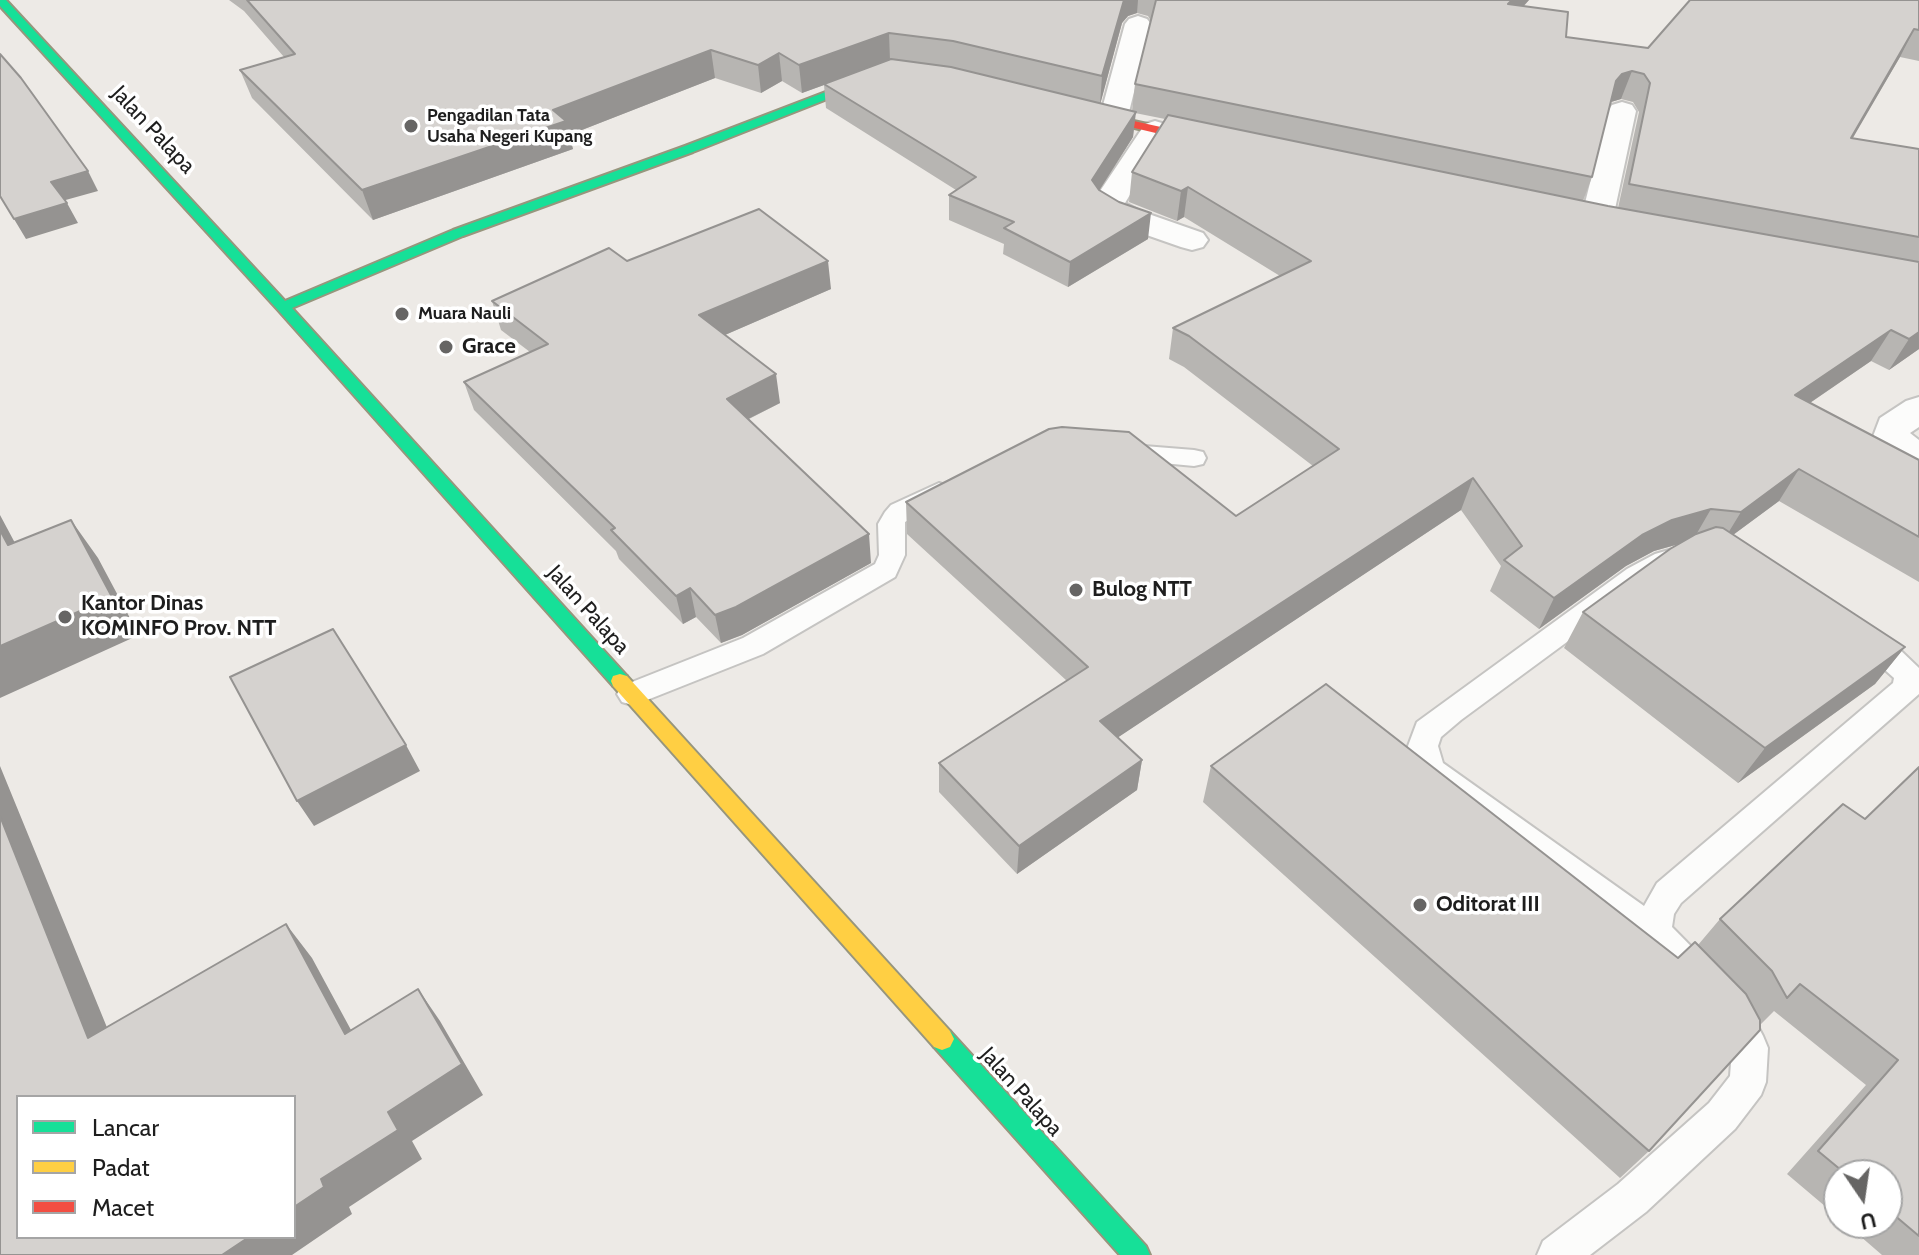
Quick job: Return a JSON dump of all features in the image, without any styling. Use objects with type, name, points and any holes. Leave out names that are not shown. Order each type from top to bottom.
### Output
[{"type":"main road","name":"Jalan Palapa","points":[[0,0],[283,307],[1137,1255]]},
{"type":"main road","points":[[283,307],[458,233],[885,73],[899,72]]},
{"type":"main road","points":[[1055,105],[1231,146]]},
{"type":"street","points":[[1113,120],[1126,81],[1138,24]]},
{"type":"street","points":[[1596,222],[1622,111]]},
{"type":"street","points":[[1155,130],[1111,197],[1109,206],[1129,218],[1192,240]]},
{"type":"street","points":[[1919,409],[1893,427],[1891,439],[1919,459]]},
{"type":"lane","points":[[1100,450],[1194,458]]},
{"type":"lane","points":[[632,694],[753,646],[885,570],[892,555],[891,524],[900,511],[966,479]]},
{"type":"lane","points":[[1557,1255],[1632,1198],[1722,1116],[1748,1082],[1750,1048],[1731,1012],[1654,932],[1432,772],[1424,760],[1423,746],[1428,730],[1637,576],[1664,561],[1694,552],[1711,552],[1762,576],[1886,654],[1908,674],[1908,687],[1669,893],[1658,911],[1654,932]]},
{"type":"building","points":[[247,0],[1124,0],[1102,76],[953,41],[889,33],[799,65],[779,53],[758,65],[711,50],[553,110],[566,121],[362,190],[240,70],[295,54]]},
{"type":"building","points":[[1156,0],[1512,0],[1508,4],[1568,12],[1566,37],[1648,48],[1690,0],[1919,0],[1919,30],[1914,29],[1851,138],[1919,149],[1919,237],[1629,184],[1650,83],[1644,74],[1632,71],[1622,74],[1616,81],[1592,177],[1135,84]]},
{"type":"building","points":[[0,54],[88,171],[51,182],[67,203],[14,219],[0,196]]},
{"type":"building","points":[[891,59],[951,67],[1136,112],[1092,180],[1099,190],[1119,202],[1151,213],[1070,262],[1004,228],[1014,222],[949,195],[976,177],[824,84]]},
{"type":"building","points":[[1168,115],[1608,206],[1919,262],[1919,332],[1909,339],[1891,330],[1795,395],[1919,460],[1919,537],[1799,469],[1741,512],[1711,509],[1672,520],[1642,535],[1554,598],[1504,560],[1522,546],[1473,478],[1100,721],[1142,760],[1019,846],[939,763],[1088,667],[906,502],[1049,429],[1062,427],[1129,432],[1236,516],[1339,449],[1189,336],[1173,328],[1311,261],[1188,187],[1181,191],[1132,172]]},
{"type":"building","points":[[759,209],[828,261],[699,315],[776,374],[727,399],[869,534],[736,607],[715,615],[690,588],[676,596],[611,530],[615,528],[464,382],[548,344],[492,301],[609,248],[627,261]]},
{"type":"building","points":[[71,520],[112,597],[0,646],[0,530],[8,545]]},
{"type":"building","points":[[1716,527],[1723,528],[1905,647],[1765,748],[1583,612],[1670,549]]},
{"type":"building","points":[[333,629],[406,745],[297,801],[230,677]]},
{"type":"building","points":[[1326,684],[1678,958],[1695,942],[1746,994],[1760,1020],[1760,1030],[1649,1151],[1211,766]]},
{"type":"building","points":[[1919,767],[1919,1236],[1903,1222],[1903,1159],[1828,1159],[1818,1151],[1898,1060],[1800,984],[1787,998],[1772,971],[1720,919],[1843,804],[1865,819]]},
{"type":"building","points":[[0,816],[88,1038],[286,924],[345,1034],[418,989],[462,1064],[388,1112],[398,1130],[321,1179],[324,1187],[296,1206],[296,1095],[16,1095],[16,1239],[246,1239],[222,1255],[0,1255]]},
{"type":"traffic: fast","points":[[0,0],[283,307],[620,681]]},
{"type":"traffic: fast","points":[[283,307],[458,233],[689,149],[879,75]]},
{"type":"traffic: fast","points":[[942,1039],[1137,1255]]},
{"type":"traffic: slow","points":[[620,681],[942,1039]]},
{"type":"traffic: jam","points":[[1075,111],[1215,143]]},
{"type":"place","name":"Pengadilan Tata Usaha Negeri Kupang","points":[[411,126]]},
{"type":"place","name":"Muara Nauli","points":[[402,314]]},
{"type":"place","name":"Grace","points":[[446,347]]},
{"type":"place","name":"Bulog NTT","points":[[1076,590]]},
{"type":"place","name":"Kantor Dinas KOMINFO Prov. NTT","points":[[65,617]]},
{"type":"place","name":"Oditorat III","points":[[1420,905]]}]
